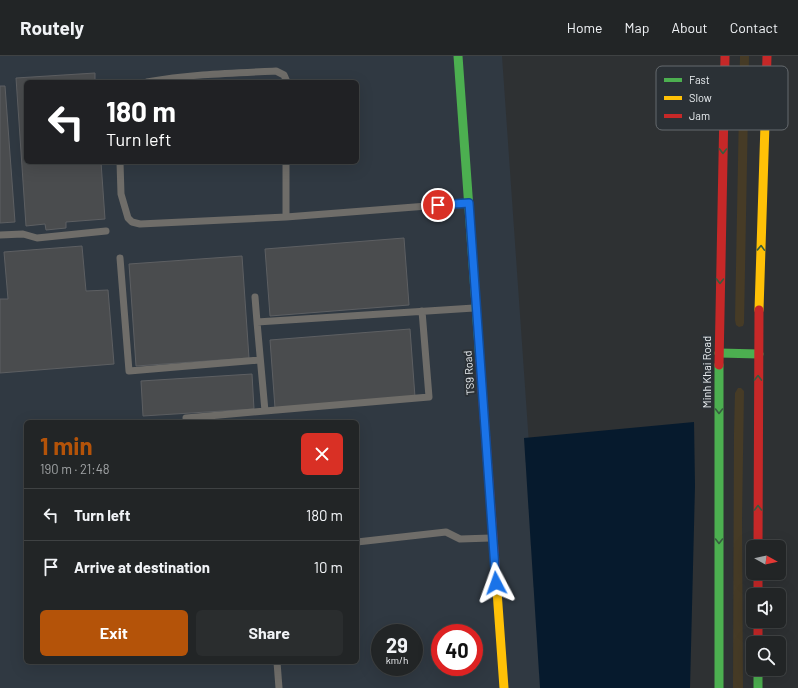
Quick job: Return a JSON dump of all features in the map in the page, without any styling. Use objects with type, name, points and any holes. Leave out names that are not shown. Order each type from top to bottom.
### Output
[{"type":"main road","name":"TS9 Road","points":[[458,56],[504,688]]},
{"type":"main road","name":"Minh Khai Road","points":[[725,56],[725,66]]},
{"type":"main road","points":[[767,56],[767,66]]},
{"type":"main road","name":"Minh Khai Road","points":[[719,688],[719,353],[724,130]]},
{"type":"main road","points":[[758,540],[759,354],[765,130]]},
{"type":"main road","points":[[719,353],[759,354]]},
{"type":"main road","points":[[758,676],[758,688]]},
{"type":"lane","points":[[158,80],[198,75],[276,71],[284,74],[286,80]]},
{"type":"lane","points":[[120,164],[121,194],[128,218],[132,222],[140,224],[286,217],[469,203]]},
{"type":"lane","points":[[286,164],[286,217]]},
{"type":"lane","points":[[0,236],[23,234],[37,238],[106,231]]},
{"type":"lane","points":[[120,258],[129,371],[260,360]]},
{"type":"lane","points":[[255,297],[264,411]]},
{"type":"lane","points":[[257,322],[477,308]]},
{"type":"lane","points":[[186,418],[429,397],[422,311]]},
{"type":"lane","points":[[359,542],[446,532],[460,540],[493,538]]},
{"type":"lane","points":[[277,664],[279,688]]},
{"type":"shaded area","points":[[0,56],[502,56],[546,688],[0,688]]},
{"type":"shaded area","points":[[740,56],[749,56],[749,66],[740,66]]},
{"type":"shaded area","points":[[739,130],[748,130],[743,326],[739,327],[736,325]]},
{"type":"shaded area","points":[[738,388],[741,388],[744,391],[742,519],[743,688],[733,688],[734,433],[735,393]]},
{"type":"water","points":[[694,422],[695,486],[690,688],[540,688],[524,438]]},
{"type":"building","points":[[95,73],[95,80],[24,80],[24,164],[101,164],[105,219],[66,222],[66,228],[46,230],[45,224],[26,226],[16,78]]},
{"type":"building","points":[[0,86],[5,86],[15,222],[0,223]]},
{"type":"building","points":[[404,238],[409,305],[270,316],[265,249]]},
{"type":"building","points":[[82,246],[86,291],[108,290],[114,364],[0,373],[0,299],[8,299],[4,252]]},
{"type":"building","points":[[242,256],[249,358],[136,366],[129,264]]},
{"type":"building","points":[[410,329],[415,397],[275,408],[270,340]]},
{"type":"building","points":[[252,374],[254,409],[143,416],[141,381]]},
{"type":"traffic: fast","points":[[458,56],[480,361]]},
{"type":"traffic: fast","points":[[719,353],[759,354]]},
{"type":"traffic: fast","points":[[719,365],[719,688]]},
{"type":"traffic: fast","points":[[758,676],[758,688]]},
{"type":"traffic: slow","points":[[759,310],[765,130]]},
{"type":"traffic: slow","points":[[496,577],[504,688]]},
{"type":"traffic: jam","points":[[725,56],[725,66]]},
{"type":"traffic: jam","points":[[767,56],[767,66]]},
{"type":"traffic: jam","points":[[719,365],[724,130]]},
{"type":"traffic: jam","points":[[758,540],[759,310]]},
{"type":"traffic: jam","points":[[480,361],[496,577]]},
{"type":"traffic: jam","points":[[758,580],[758,588]]},
{"type":"traffic: jam","points":[[758,628],[758,636]]},
{"type":"route","points":[[438,205],[469,203],[496,583]]}]
